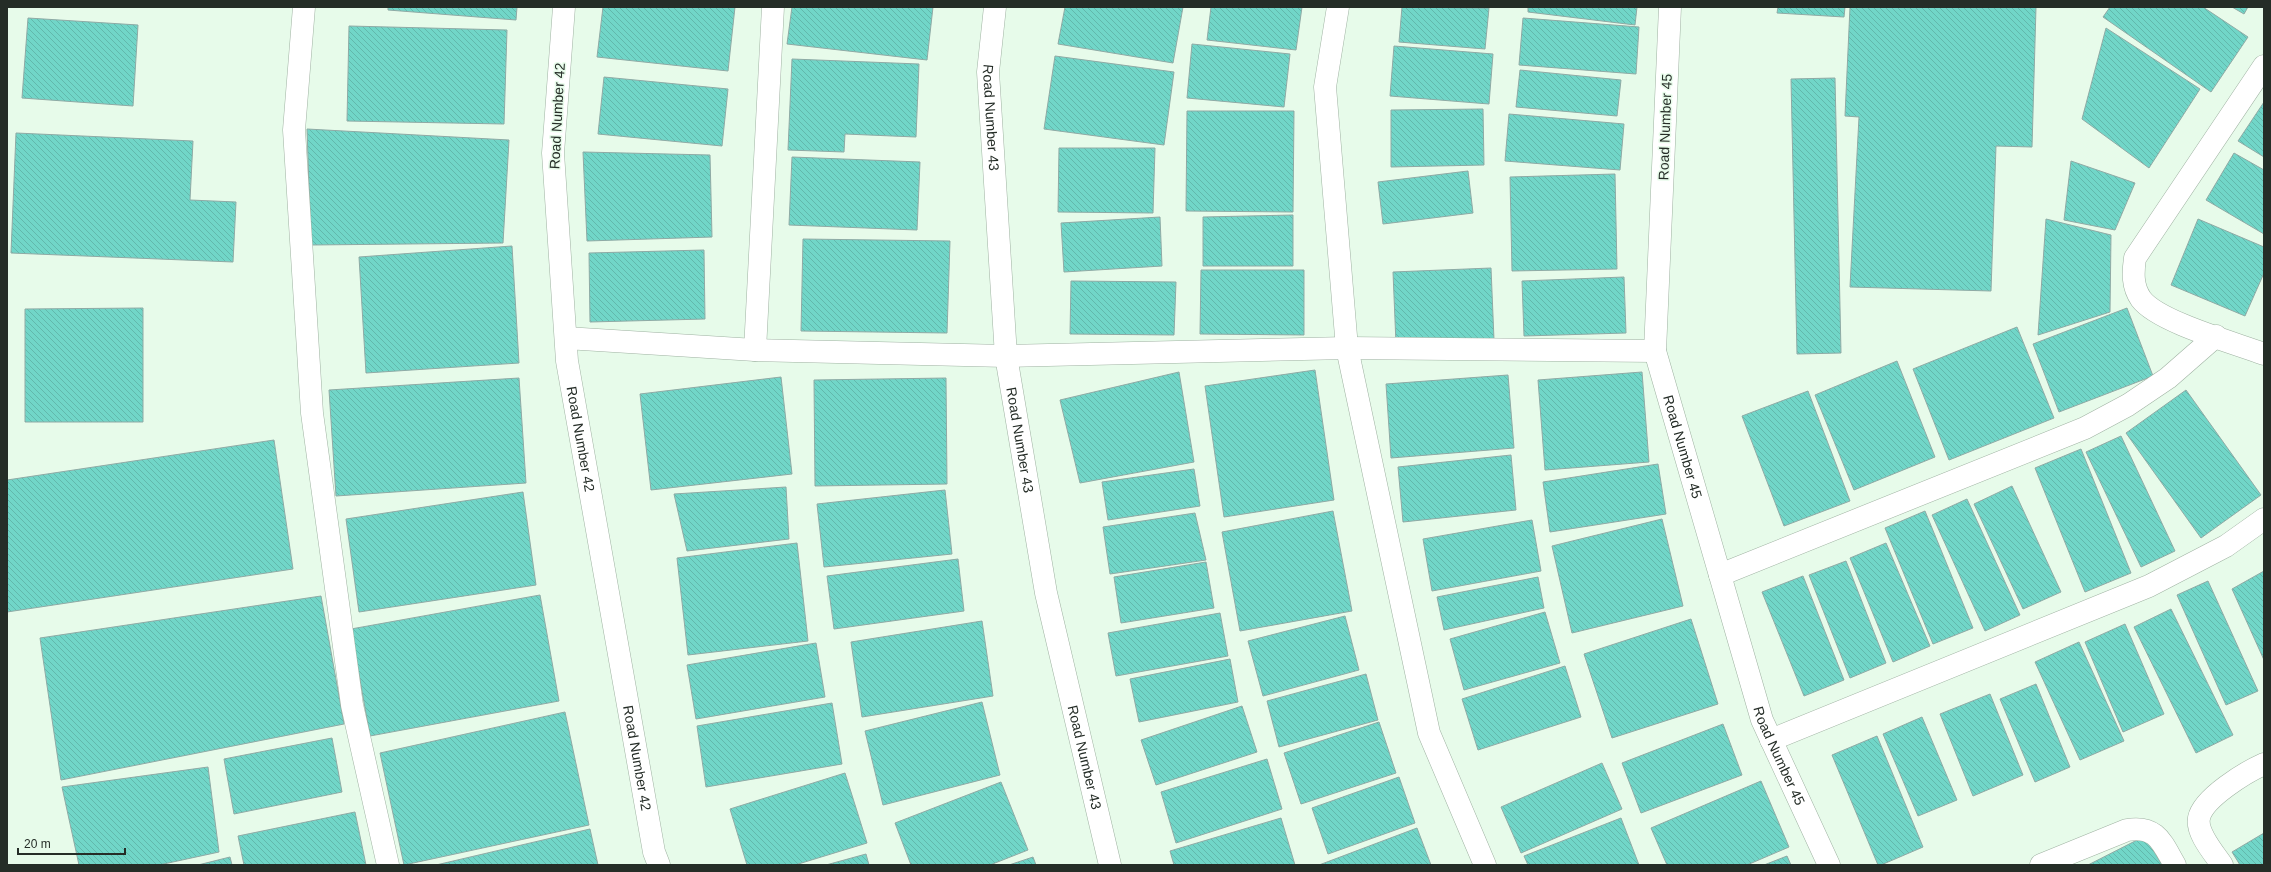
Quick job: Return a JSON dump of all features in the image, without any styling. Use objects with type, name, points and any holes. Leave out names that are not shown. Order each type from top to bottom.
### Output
[{"type":"street","points":[[304,7],[294,130],[312,414],[352,705],[388,865]]},
{"type":"street","name":"Road Number 42","points":[[564,7],[553,153],[568,369],[654,852],[659,865]]},
{"type":"street","points":[[755,350],[773,7]]},
{"type":"street","name":"Road Number 43","points":[[995,7],[988,72],[1006,356],[1046,593],[1110,865]]},
{"type":"street","points":[[1338,7],[1325,87],[1347,348],[1429,733],[1484,865]]},
{"type":"street","name":"Road Number 45","points":[[1670,7],[1655,351],[1762,720],[1829,865]]},
{"type":"street","points":[[2264,66],[2135,258],[2132,278],[2141,299],[2161,316],[2264,354]]},
{"type":"street","points":[[1720,575],[2086,428],[2128,406],[2168,378],[2216,336]]},
{"type":"street","points":[[566,338],[755,350],[1006,356],[1347,348],[1655,351]]},
{"type":"street","points":[[1771,740],[2149,586],[2226,546],[2264,519]]},
{"type":"street","points":[[2222,865],[2201,832],[2199,819],[2208,801],[2251,770],[2264,764]]},
{"type":"street","points":[[2041,865],[2127,830],[2139,828],[2148,830],[2157,836],[2175,865]]},
{"type":"building","points":[[388,7],[517,7],[516,20],[388,10]]},
{"type":"building","points":[[603,7],[735,7],[728,71],[597,57]]},
{"type":"building","points":[[792,7],[933,7],[927,60],[787,44]]},
{"type":"building","points":[[1065,7],[1183,7],[1173,63],[1058,44]]},
{"type":"building","points":[[1211,7],[1302,7],[1296,50],[1207,40]]},
{"type":"building","points":[[1402,7],[1489,8],[1485,49],[1399,42]]},
{"type":"building","points":[[1528,7],[1637,7],[1635,25],[1528,12]]},
{"type":"building","points":[[1778,7],[1845,7],[1844,17],[1777,13]]},
{"type":"building","points":[[1850,7],[2036,7],[2032,147],[1996,146],[1991,291],[1850,287],[1859,117],[1845,116]]},
{"type":"building","points":[[2110,7],[2203,7],[2248,37],[2211,92],[2103,17]]},
{"type":"building","points":[[2232,7],[2248,7],[2244,14]]},
{"type":"building","points":[[28,18],[138,25],[133,106],[22,98]]},
{"type":"building","points":[[1523,18],[1639,27],[1636,74],[1519,65]]},
{"type":"building","points":[[349,26],[507,30],[504,124],[347,121]]},
{"type":"building","points":[[2106,28],[2200,89],[2149,168],[2082,119]]},
{"type":"building","points":[[1192,44],[1290,54],[1284,107],[1187,98]]},
{"type":"building","points":[[1394,46],[1493,54],[1489,104],[1390,96]]},
{"type":"building","points":[[1055,56],[1174,72],[1164,145],[1044,129]]},
{"type":"building","points":[[792,59],[919,64],[916,137],[845,134],[844,152],[788,150]]},
{"type":"building","points":[[1520,70],[1621,80],[1617,116],[1516,107]]},
{"type":"building","points":[[604,77],[728,89],[722,146],[598,134]]},
{"type":"building","points":[[1835,78],[1841,353],[1797,354],[1791,79]]},
{"type":"building","points":[[2264,102],[2264,157],[2238,141]]},
{"type":"building","points":[[1483,109],[1484,165],[1391,167],[1391,110]]},
{"type":"building","points":[[1187,111],[1294,111],[1293,212],[1186,211]]},
{"type":"building","points":[[1509,114],[1624,124],[1620,170],[1505,161]]},
{"type":"building","points":[[307,129],[509,140],[503,243],[311,245]]},
{"type":"building","points":[[16,133],[193,141],[190,200],[236,202],[233,262],[11,253]]},
{"type":"building","points":[[1059,148],[1155,148],[1153,213],[1058,212]]},
{"type":"building","points":[[583,152],[710,155],[712,237],[587,241]]},
{"type":"building","points":[[2234,153],[2264,170],[2264,234],[2206,200]]},
{"type":"building","points":[[792,157],[920,162],[917,230],[789,225]]},
{"type":"building","points":[[2071,161],[2135,183],[2115,230],[2064,220]]},
{"type":"building","points":[[1468,171],[1473,213],[1383,224],[1378,182]]},
{"type":"building","points":[[1615,174],[1617,269],[1512,271],[1510,177]]},
{"type":"building","points":[[1293,215],[1293,266],[1203,266],[1203,217]]},
{"type":"building","points":[[1160,217],[1162,266],[1064,272],[1061,223]]},
{"type":"building","points":[[2046,219],[2111,235],[2110,312],[2038,335]]},
{"type":"building","points":[[2198,219],[2264,247],[2264,273],[2245,316],[2171,285]]},
{"type":"building","points":[[803,239],[950,241],[947,333],[801,331]]},
{"type":"building","points":[[512,246],[519,363],[366,373],[359,257]]},
{"type":"building","points":[[704,250],[705,319],[590,322],[589,253]]},
{"type":"building","points":[[1491,268],[1494,340],[1396,344],[1393,272]]},
{"type":"building","points":[[1201,270],[1304,270],[1304,335],[1200,334]]},
{"type":"building","points":[[1624,277],[1626,333],[1524,336],[1522,281]]},
{"type":"building","points":[[1071,281],[1176,282],[1174,335],[1070,334]]},
{"type":"building","points":[[143,308],[143,422],[25,422],[25,309]]},
{"type":"building","points":[[2127,308],[2153,376],[2059,412],[2033,344]]},
{"type":"building","points":[[2017,327],[2054,418],[1949,460],[1913,369]]},
{"type":"building","points":[[1897,361],[1935,457],[1854,490],[1815,395]]},
{"type":"building","points":[[1315,370],[1334,500],[1224,517],[1205,386]]},
{"type":"building","points":[[1179,372],[1194,462],[1080,483],[1060,400]]},
{"type":"building","points":[[1642,372],[1649,462],[1545,470],[1538,380]]},
{"type":"building","points":[[1508,375],[1514,448],[1391,458],[1386,384]]},
{"type":"building","points":[[781,377],[792,474],[651,490],[640,394]]},
{"type":"building","points":[[519,378],[526,483],[336,496],[329,390]]},
{"type":"building","points":[[946,378],[947,484],[815,486],[814,380]]},
{"type":"building","points":[[2186,390],[2261,495],[2201,538],[2126,433]]},
{"type":"building","points":[[1808,391],[1850,501],[1784,526],[1742,416]]},
{"type":"building","points":[[2121,436],[2175,551],[2141,567],[2086,452]]},
{"type":"building","points":[[274,440],[293,569],[7,612],[7,480]]},
{"type":"building","points":[[2081,449],[2131,573],[2085,592],[2035,468]]},
{"type":"building","points":[[1511,455],[1516,510],[1403,522],[1398,467]]},
{"type":"building","points":[[1658,464],[1666,514],[1550,532],[1543,482]]},
{"type":"building","points":[[1194,469],[1200,506],[1108,520],[1102,482]]},
{"type":"building","points":[[2012,486],[2061,592],[2023,609],[1974,504]]},
{"type":"building","points":[[786,487],[789,539],[687,551],[674,494]]},
{"type":"building","points":[[945,490],[952,554],[824,567],[817,504]]},
{"type":"building","points":[[523,492],[536,585],[359,612],[346,519]]},
{"type":"building","points":[[1967,499],[2020,615],[1985,631],[1932,515]]},
{"type":"building","points":[[1333,511],[1352,611],[1240,631],[1222,532]]},
{"type":"building","points":[[1925,511],[1973,628],[1933,644],[1885,528]]},
{"type":"building","points":[[1195,513],[1206,560],[1110,574],[1103,527]]},
{"type":"building","points":[[1662,519],[1683,606],[1572,633],[1552,546]]},
{"type":"building","points":[[1532,520],[1541,571],[1432,591],[1423,539]]},
{"type":"building","points":[[797,543],[808,641],[688,655],[677,558]]},
{"type":"building","points":[[1886,543],[1930,646],[1893,662],[1850,558]]},
{"type":"building","points":[[958,559],[964,611],[834,629],[827,576]]},
{"type":"building","points":[[1846,561],[1886,663],[1850,678],[1809,575]]},
{"type":"building","points":[[1206,562],[1214,608],[1121,623],[1114,577]]},
{"type":"building","points":[[2264,571],[2264,660],[2232,589]]},
{"type":"building","points":[[1803,576],[1844,680],[1804,696],[1762,592]]},
{"type":"building","points":[[1538,577],[1544,608],[1444,630],[1437,597]]},
{"type":"building","points":[[2208,581],[2258,691],[2226,705],[2177,595]]},
{"type":"building","points":[[540,595],[559,701],[370,736],[351,629]]},
{"type":"building","points":[[321,596],[344,724],[61,780],[40,638]]},
{"type":"building","points":[[2171,609],[2233,735],[2196,753],[2134,627]]},
{"type":"building","points":[[1545,612],[1560,663],[1464,690],[1450,639]]},
{"type":"building","points":[[1220,613],[1228,656],[1116,676],[1108,633]]},
{"type":"building","points":[[1345,616],[1359,670],[1263,696],[1248,641]]},
{"type":"building","points":[[1691,619],[1718,704],[1612,738],[1584,654]]},
{"type":"building","points":[[982,621],[993,696],[862,717],[851,642]]},
{"type":"building","points":[[2125,624],[2164,714],[2123,732],[2085,642]]},
{"type":"building","points":[[2079,642],[2124,741],[2080,760],[2035,662]]},
{"type":"building","points":[[816,643],[825,697],[696,719],[687,665]]},
{"type":"building","points":[[1230,659],[1238,702],[1139,722],[1130,679]]},
{"type":"building","points":[[1565,666],[1581,717],[1478,750],[1462,699]]},
{"type":"building","points":[[1366,674],[1378,720],[1279,747],[1267,701]]},
{"type":"building","points":[[2036,684],[2070,767],[2035,782],[2000,699]]},
{"type":"building","points":[[1990,694],[2023,775],[1973,796],[1940,714]]},
{"type":"building","points":[[982,702],[1000,775],[883,805],[865,731]]},
{"type":"building","points":[[832,703],[842,764],[706,787],[697,726]]},
{"type":"building","points":[[1242,706],[1257,752],[1156,785],[1141,740]]},
{"type":"building","points":[[565,712],[589,825],[404,865],[380,753]]},
{"type":"building","points":[[1922,717],[1957,800],[1918,816],[1883,734]]},
{"type":"building","points":[[1379,722],[1396,773],[1301,804],[1284,753]]},
{"type":"building","points":[[1723,724],[1742,775],[1641,813],[1622,763]]},
{"type":"building","points":[[1877,736],[1923,847],[1881,865],[1878,865],[1832,755]]},
{"type":"building","points":[[332,738],[342,792],[234,814],[224,759]]},
{"type":"building","points":[[1267,759],[1282,809],[1176,843],[1161,792]]},
{"type":"building","points":[[1602,763],[1622,809],[1521,853],[1501,807]]},
{"type":"building","points":[[208,767],[219,852],[159,865],[79,865],[62,787]]},
{"type":"building","points":[[845,773],[867,843],[795,865],[747,865],[730,809]]},
{"type":"building","points":[[1399,777],[1415,823],[1328,854],[1312,808]]},
{"type":"building","points":[[1761,781],[1789,847],[1747,865],[1667,865],[1651,828]]},
{"type":"building","points":[[1001,782],[1028,850],[990,865],[911,865],[895,823]]},
{"type":"building","points":[[355,812],[366,865],[244,865],[238,836]]},
{"type":"building","points":[[1281,818],[1295,865],[1174,865],[1170,851]]},
{"type":"building","points":[[1621,818],[1639,865],[1528,865],[1524,856]]},
{"type":"building","points":[[1417,828],[1431,865],[1319,865]]},
{"type":"building","points":[[590,829],[598,865],[436,865]]},
{"type":"building","points":[[2264,833],[2264,865],[2240,865],[2232,852]]},
{"type":"building","points":[[2145,836],[2162,865],[2088,865]]},
{"type":"building","points":[[866,854],[869,865],[826,865]]},
{"type":"building","points":[[1787,856],[1791,865],[1764,865]]},
{"type":"building","points":[[230,857],[232,865],[198,865]]},
{"type":"building","points":[[1033,857],[1036,865],[1009,865]]}]
